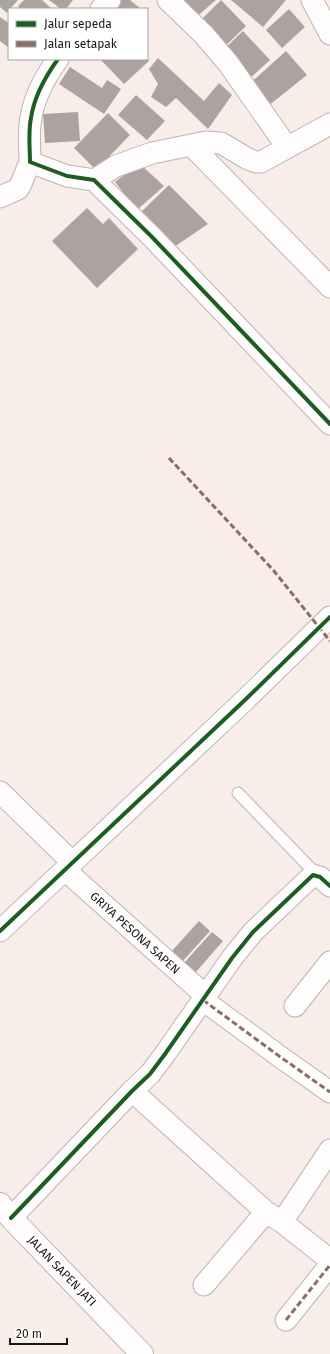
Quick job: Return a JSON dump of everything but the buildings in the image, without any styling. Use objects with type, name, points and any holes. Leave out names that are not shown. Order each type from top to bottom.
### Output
[{"type":"street","points":[[102,8],[110,0]]},
{"type":"street","points":[[168,0],[204,35],[228,63],[287,147]]},
{"type":"street","points":[[318,2],[330,34]]},
{"type":"street","points":[[9,193],[22,182],[30,162],[30,119],[34,102],[40,88],[57,60]]},
{"type":"street","points":[[94,180],[116,166],[152,153],[206,142],[221,143],[256,162],[261,162],[330,124]]},
{"type":"street","points":[[192,146],[330,287]]},
{"type":"street","points":[[30,162],[67,176],[94,180],[152,238],[330,424]]},
{"type":"street","points":[[1,928],[69,866],[330,617]]},
{"type":"street","name":"GRIYA PESONA SAPEN","points":[[0,792],[69,866],[204,998],[279,1056],[330,1092]]},
{"type":"street","points":[[6,1211],[150,1074],[232,958],[253,932],[313,875],[326,879]]},
{"type":"street","points":[[295,1006],[330,962]]},
{"type":"street","points":[[132,1091],[274,1217],[330,1260]]},
{"type":"street","points":[[204,1285],[274,1217],[330,1150]]},
{"type":"street","name":"JALAN SAPEN JATI","points":[[6,1211],[142,1354]]},
{"type":"street","points":[[286,1320],[330,1265]]},
{"type":"lane","points":[[238,793],[326,879]]},
{"type":"marked path","points":[[169,458],[274,571],[330,641]]},
{"type":"marked path","points":[[203,1000],[330,1092]]},
{"type":"marked path","points":[[286,1320],[330,1265]]},
{"type":"cycle path","points":[[57,60],[41,87],[32,110],[29,140],[30,162],[67,176],[94,180],[152,237],[330,424]]},
{"type":"cycle path","points":[[0,931],[246,699],[330,617]]},
{"type":"cycle path","points":[[11,1218],[150,1074],[232,958],[253,932],[313,875],[320,877],[330,886]]}]
